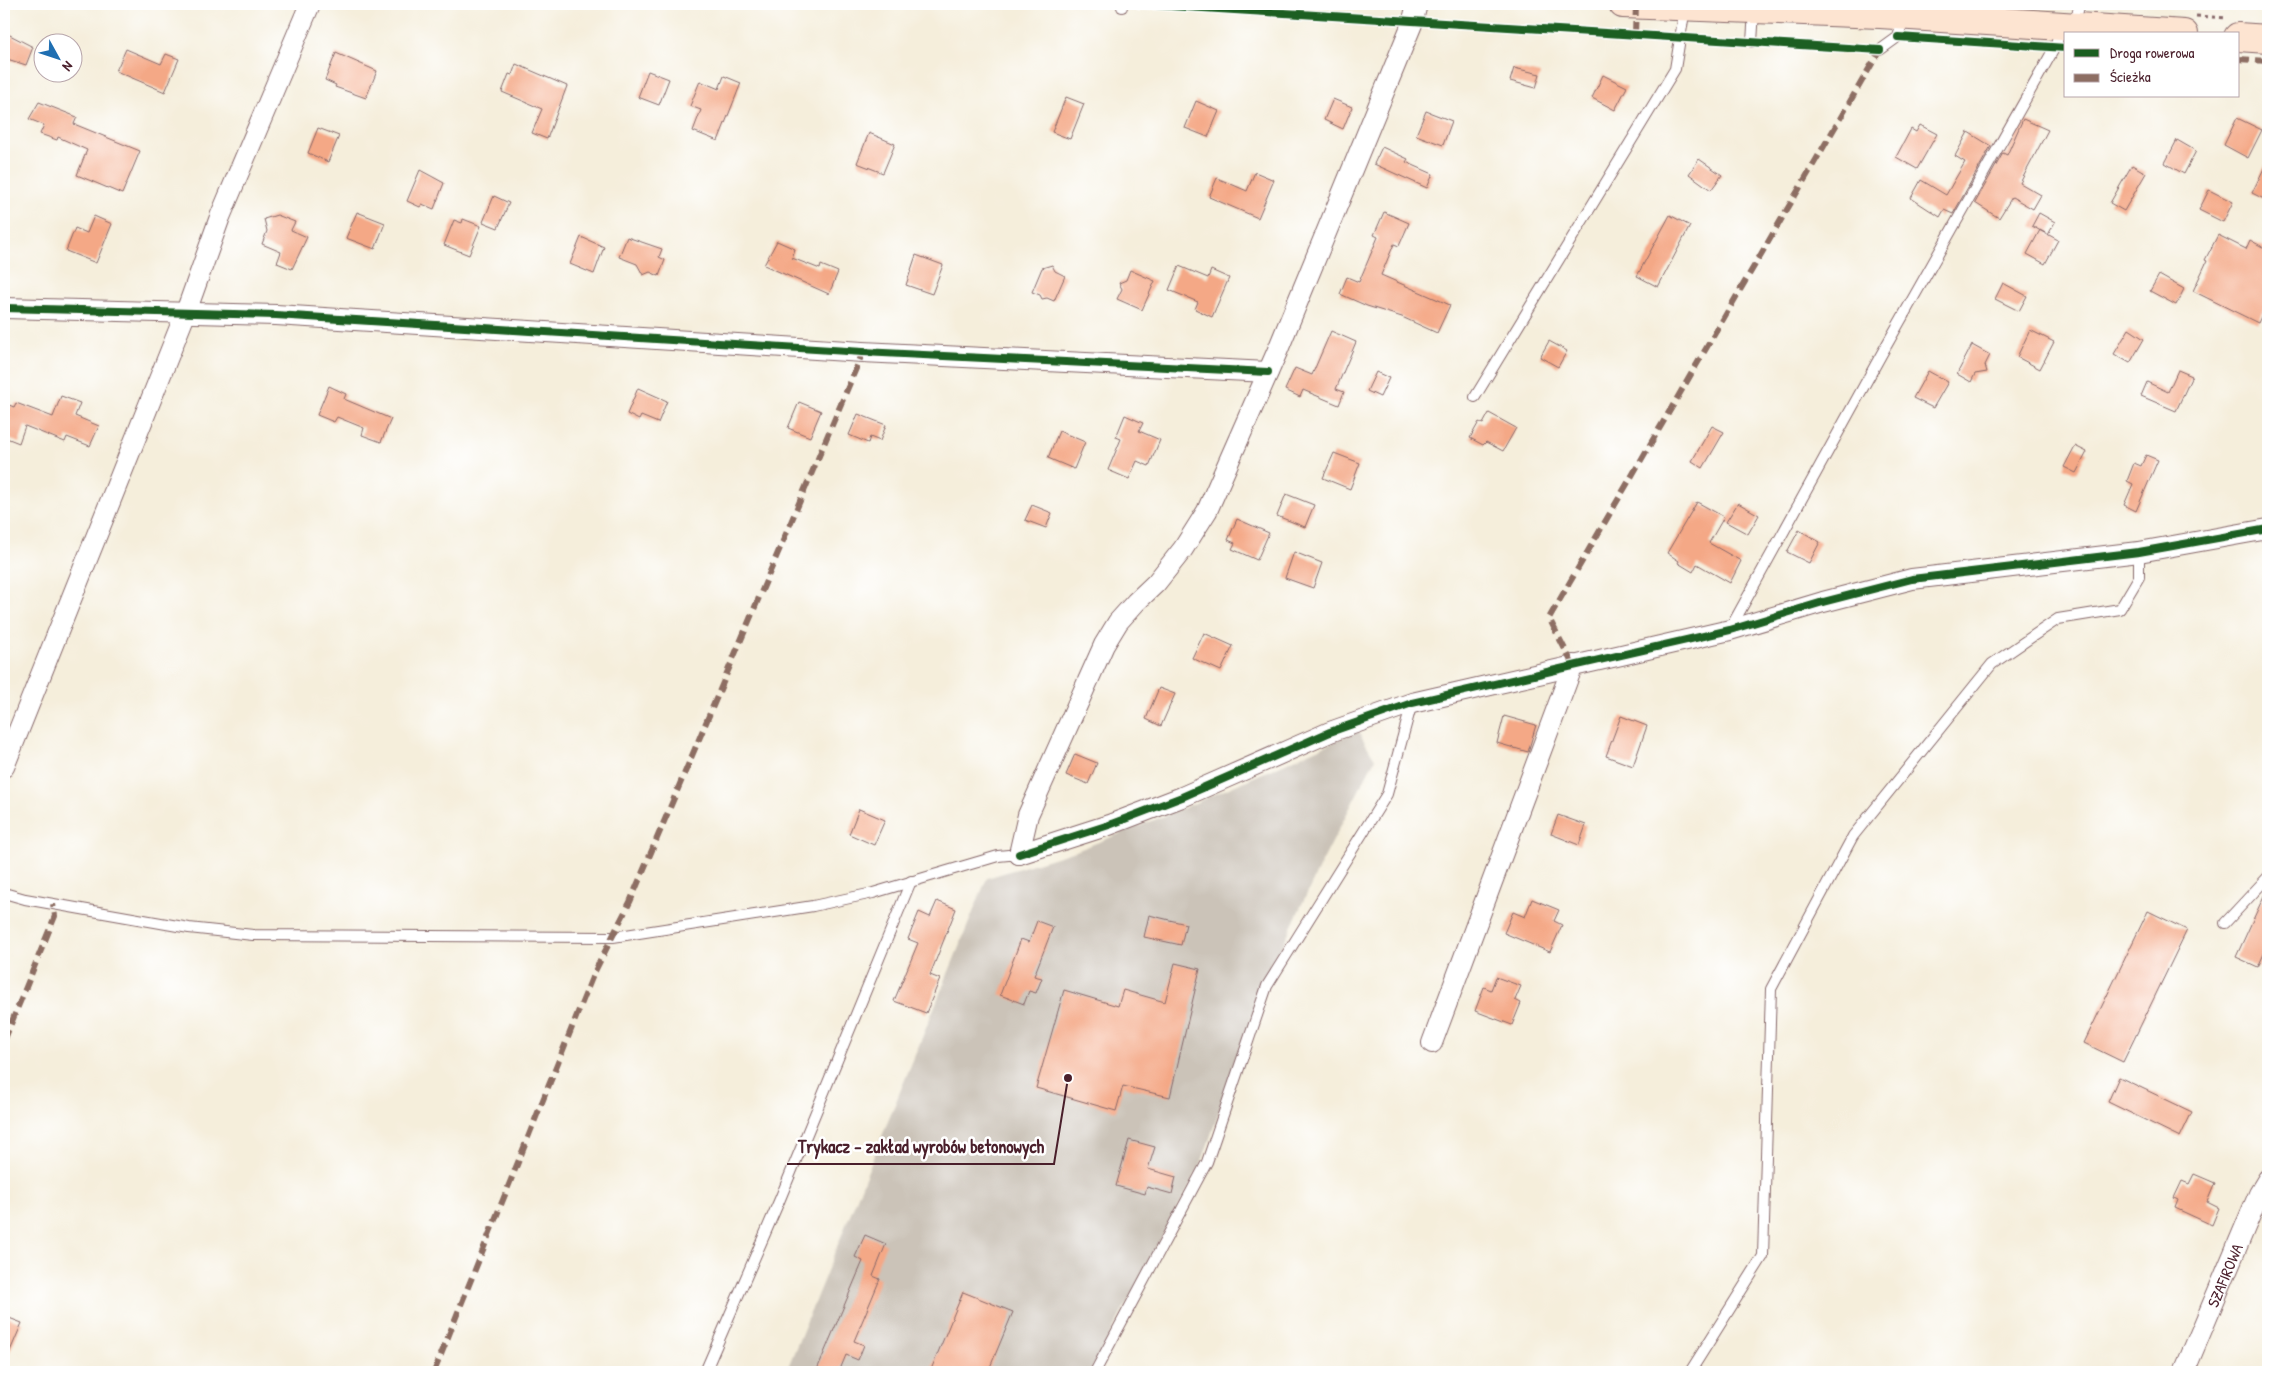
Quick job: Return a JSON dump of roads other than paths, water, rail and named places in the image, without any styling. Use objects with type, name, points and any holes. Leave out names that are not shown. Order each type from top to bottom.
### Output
[{"type":"main road","points":[[1623,4],[1787,7],[1964,18],[2072,19],[2169,32]]},
{"type":"main road","points":[[2240,37],[2268,39]]},
{"type":"street","points":[[4,767],[186,312],[220,217],[310,4]]},
{"type":"street","points":[[1019,854],[1028,815],[1104,645],[1118,622],[1156,584],[1178,556],[1207,511],[1268,372],[1412,24],[1417,4]]},
{"type":"street","points":[[4,308],[276,315],[863,352],[1268,372]]},
{"type":"street","points":[[1019,854],[1110,826],[1182,797],[1330,732],[1412,703],[1573,664],[1730,630],[1823,602],[1912,579],[2138,552],[2268,529]]},
{"type":"street","points":[[1432,1042],[1573,664]]},
{"type":"street","name":"SZAFIROWA","points":[[2184,1372],[2259,1194],[2268,1179]]},
{"type":"lane","points":[[1476,397],[1675,69],[1704,6]]},
{"type":"lane","points":[[1752,42],[1754,7]]},
{"type":"lane","points":[[2064,32],[2072,19]]},
{"type":"lane","points":[[1880,50],[1898,37],[1902,28]]},
{"type":"lane","points":[[1730,630],[1876,363],[2064,32]]},
{"type":"lane","points":[[1690,1372],[1764,1256],[1771,989],[1853,836],[1992,664],[2058,619],[2120,609],[2139,577],[2138,552]]},
{"type":"lane","points":[[1095,1372],[1207,1162],[1267,986],[1387,794],[1412,703]]},
{"type":"lane","points":[[4,894],[189,928],[253,935],[613,937],[813,906],[873,893],[998,856],[1019,854]]},
{"type":"lane","points":[[2225,923],[2268,877]]},
{"type":"lane","points":[[705,1372],[791,1172],[911,881]]},
{"type":"place","name":"Trykacz - zakład wyrobów betonowych","points":[[1068,1078]]}]
